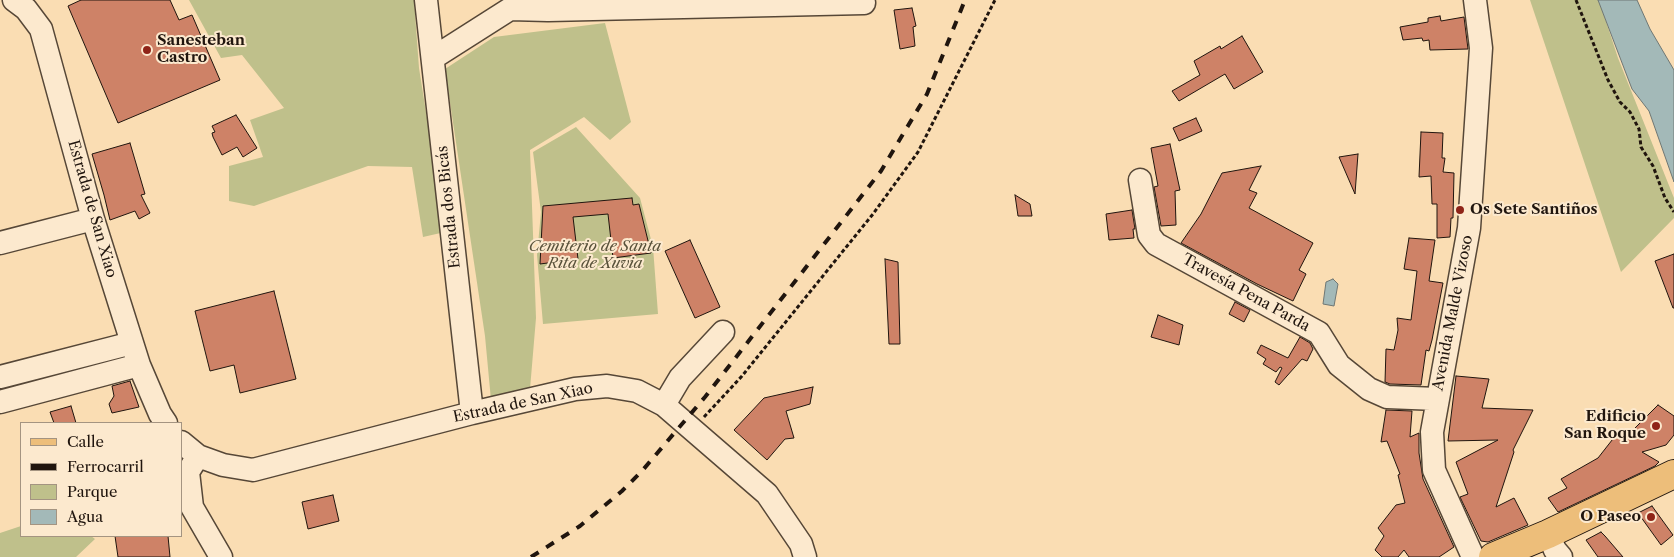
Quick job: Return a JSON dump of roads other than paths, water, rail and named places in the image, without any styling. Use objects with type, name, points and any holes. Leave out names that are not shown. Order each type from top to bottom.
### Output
[{"type":"main road","points":[[1493,557],[1554,545],[1672,471]]},
{"type":"street","name":"Estrada de San Xiao","points":[[14,0],[26,9],[41,29],[93,219],[139,365],[165,422]]},
{"type":"street","name":"Estrada dos Bicás","points":[[426,0],[472,413]]},
{"type":"street","name":"Avenida Malde Vizoso","points":[[1473,557],[1434,470],[1432,432],[1436,399],[1469,228],[1481,48],[1475,0]]},
{"type":"street","points":[[433,58],[510,9],[548,10],[864,3]]},
{"type":"street","name":"Travesía Pena Parda","points":[[1140,180],[1149,235],[1156,244],[1320,334],[1340,365],[1369,389],[1387,397],[1436,399]]},
{"type":"street","points":[[0,243],[93,219]]},
{"type":"street","points":[[664,405],[680,378],[723,332]]},
{"type":"street","points":[[0,377],[132,342]]},
{"type":"street","points":[[0,402],[139,365]]},
{"type":"street","name":"Estrada de San Xiao","points":[[189,449],[223,465],[253,470],[472,413],[575,389],[608,386],[637,391],[664,405],[767,494],[801,544],[804,557]]},
{"type":"street","points":[[189,449],[188,472],[192,507],[221,557]]},
{"type":"water","points":[[1598,0],[1637,0],[1650,29],[1674,70],[1674,182],[1649,111],[1632,89]]},
{"type":"water","points":[[1333,279],[1338,284],[1334,306],[1323,304],[1326,282]]},
{"type":"railway","points":[[531,557],[580,526],[622,491],[642,471],[705,397],[881,171],[927,94],[965,0]]},
{"type":"place","name":"Sanesteban Castro","points":[[147,50]]},
{"type":"place","name":"Os Sete Santiños","points":[[1460,210]]},
{"type":"place","name":"Edificio San Roque","points":[[1656,426]]},
{"type":"place","name":"O Paseo","points":[[1651,517]]},
{"type":"park label","name":"Cemiterio de Santa Rita de Xuvia","points":[[595,256]]}]
